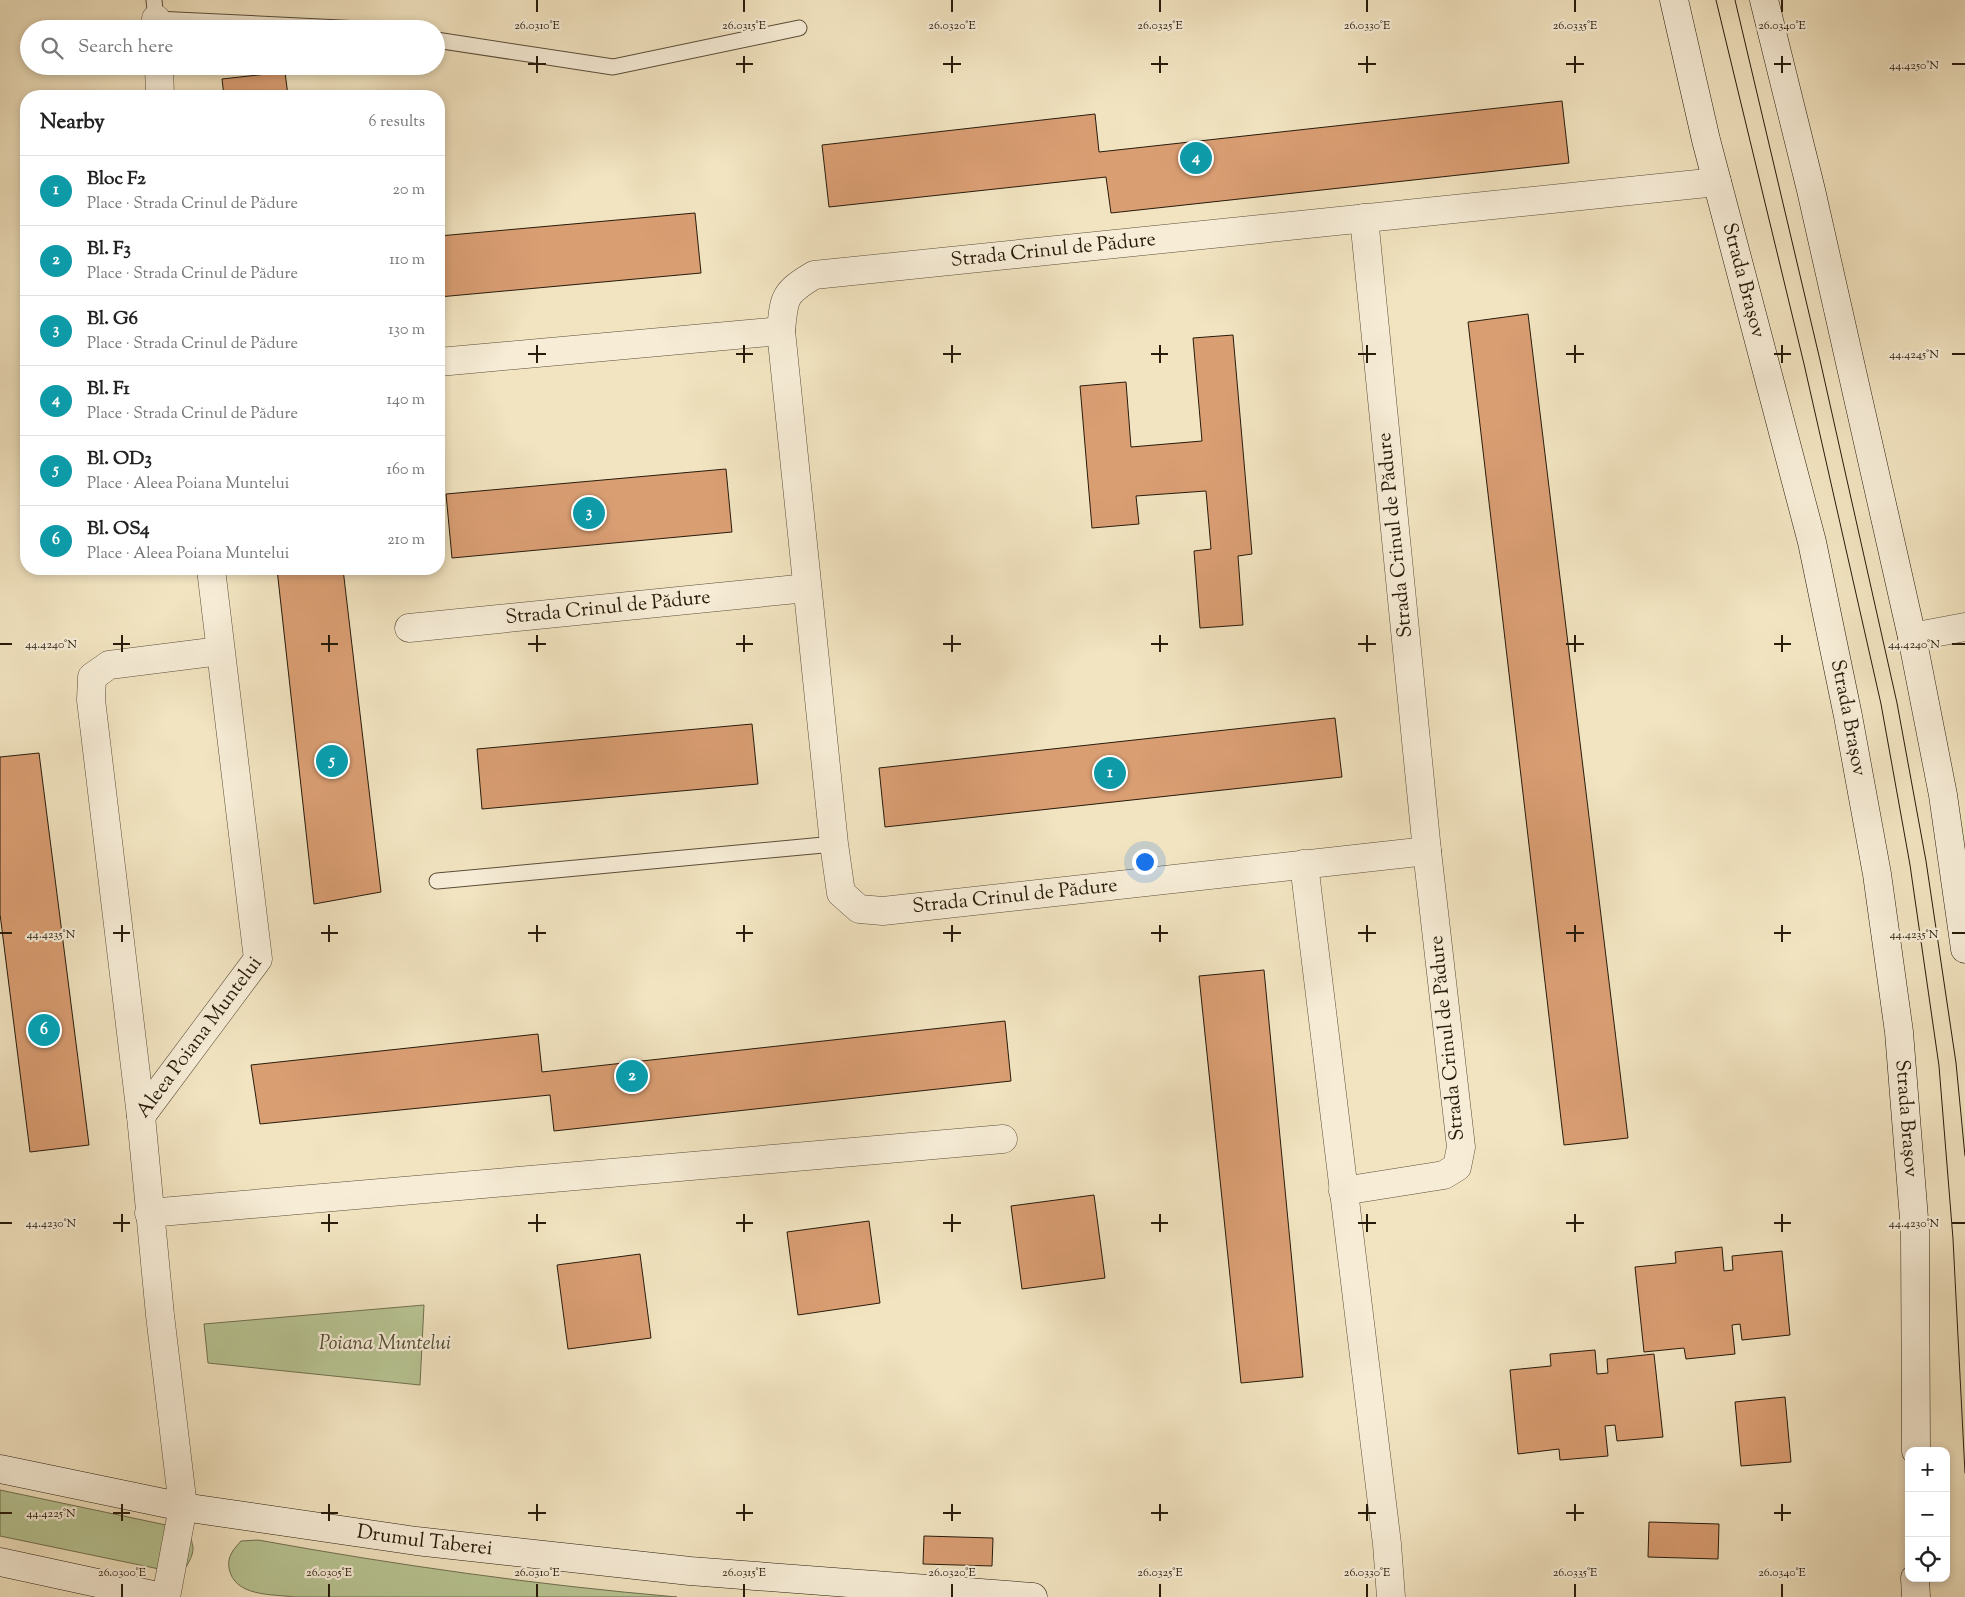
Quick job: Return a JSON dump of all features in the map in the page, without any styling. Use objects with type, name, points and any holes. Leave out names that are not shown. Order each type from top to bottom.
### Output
[{"type":"street","name":"Strada Brașov","points":[[1674,0],[1717,182],[1812,542],[1848,716],[1877,874],[1899,1032],[1915,1231],[1916,1447]]},
{"type":"street","points":[[1764,0],[1809,181],[1912,637],[1943,795],[1965,949]]},
{"type":"street","points":[[159,75],[160,90]]},
{"type":"street","name":"Strada Crinul de Pădure","points":[[1427,851],[883,911],[859,909],[841,893],[834,844],[780,331],[784,302],[795,287],[814,275],[1717,182]]},
{"type":"street","name":"Strada Crinul de Pădure","points":[[1343,1190],[1444,1176],[1457,1167],[1461,1146],[1427,851],[1364,218]]},
{"type":"street","points":[[445,361],[780,331]]},
{"type":"street","name":"Aleea Poiana Muntelui","points":[[164,1597],[183,1507],[141,1116],[258,959],[212,575]]},
{"type":"street","name":"Strada Crinul de Pădure","points":[[409,628],[807,588]]},
{"type":"street","points":[[1912,637],[1965,627]]},
{"type":"street","points":[[141,1116],[91,700],[92,677],[109,665],[220,651]]},
{"type":"street","points":[[1304,864],[1387,1544],[1391,1597]]},
{"type":"street","points":[[150,1212],[1004,1139]]},
{"type":"street","name":"Drumul Taberei","points":[[0,1469],[183,1507],[416,1541],[690,1571],[1033,1597]]},
{"type":"street","points":[[0,1562],[164,1597]]},
{"type":"street","points":[[1915,1582],[1916,1597]]},
{"type":"lane","points":[[155,16],[219,20]]},
{"type":"lane","points":[[445,41],[613,67],[799,28]]},
{"type":"lane","points":[[437,881],[834,844]]},
{"type":"green space","name":"Poiana Muntelui","points":[[424,1305],[420,1385],[208,1363],[204,1324]]},
{"type":"green space","points":[[0,1490],[185,1529],[191,1539],[193,1552],[186,1567],[164,1570],[0,1536]]},
{"type":"green space","points":[[258,1540],[362,1558],[467,1573],[572,1587],[677,1597],[295,1597],[265,1594],[246,1589],[238,1584],[232,1577],[229,1568],[230,1556],[241,1541]]},
{"type":"building","points":[[258,75],[285,75],[287,90],[223,90],[222,79]]},
{"type":"building","points":[[1562,101],[1569,163],[1111,213],[1106,177],[829,207],[822,145],[1095,114],[1099,152]]},
{"type":"building","points":[[695,213],[701,273],[445,296],[445,235]]},
{"type":"building","points":[[1528,314],[1628,1138],[1564,1145],[1468,322]]},
{"type":"building","points":[[1233,335],[1252,554],[1238,556],[1243,625],[1200,628],[1194,551],[1211,549],[1206,491],[1136,496],[1139,524],[1092,528],[1080,386],[1126,382],[1131,447],[1202,441],[1193,338]]},
{"type":"building","points":[[726,469],[732,532],[452,558],[446,494]]},
{"type":"building","points":[[278,575],[344,575],[381,892],[314,904]]},
{"type":"building","points":[[1335,718],[1342,777],[885,827],[879,768]]},
{"type":"building","points":[[752,724],[758,784],[482,809],[477,749]]},
{"type":"building","points":[[39,753],[89,1145],[30,1152],[0,914],[0,757]]},
{"type":"building","points":[[1264,970],[1303,1377],[1241,1383],[1199,976]]},
{"type":"building","points":[[1005,1021],[1011,1081],[554,1131],[550,1095],[260,1124],[251,1065],[538,1034],[542,1072]]},
{"type":"building","points":[[1094,1195],[1105,1278],[1022,1289],[1011,1206]]},
{"type":"building","points":[[869,1221],[880,1303],[798,1315],[787,1232]]},
{"type":"building","points":[[1722,1247],[1724,1271],[1733,1270],[1732,1256],[1782,1251],[1790,1335],[1742,1340],[1740,1324],[1732,1325],[1735,1354],[1686,1359],[1684,1348],[1644,1352],[1635,1267],[1676,1263],[1675,1252]]},
{"type":"building","points":[[640,1254],[651,1338],[568,1349],[557,1265]]},
{"type":"building","points":[[1595,1350],[1597,1374],[1608,1373],[1607,1359],[1654,1354],[1663,1437],[1617,1441],[1615,1425],[1605,1426],[1608,1456],[1560,1460],[1559,1449],[1518,1454],[1510,1370],[1551,1366],[1550,1354]]},
{"type":"building","points":[[1785,1397],[1791,1462],[1741,1466],[1735,1402]]},
{"type":"building","points":[[1649,1522],[1719,1524],[1718,1559],[1648,1557]]},
{"type":"building","points":[[924,1536],[993,1538],[992,1566],[923,1564]]},
{"type":"tram line","points":[[1716,0],[1804,364],[1881,704],[1910,865],[1939,1066],[1953,1239],[1965,1473]]},
{"type":"tram line","points":[[1735,0],[1820,360],[1897,703],[1926,861],[1956,1063],[1965,1156]]},
{"type":"place","name":"Bl. F1","points":[[1196,158]]},
{"type":"place","name":"Bl. G6","points":[[589,513]]},
{"type":"place","name":"Bl. OD3","points":[[332,761]]},
{"type":"place","name":"Bloc F2","points":[[1110,773]]},
{"type":"place","name":"Bl. OS4","points":[[44,1030]]},
{"type":"place","name":"Bl. F3","points":[[632,1076]]}]
